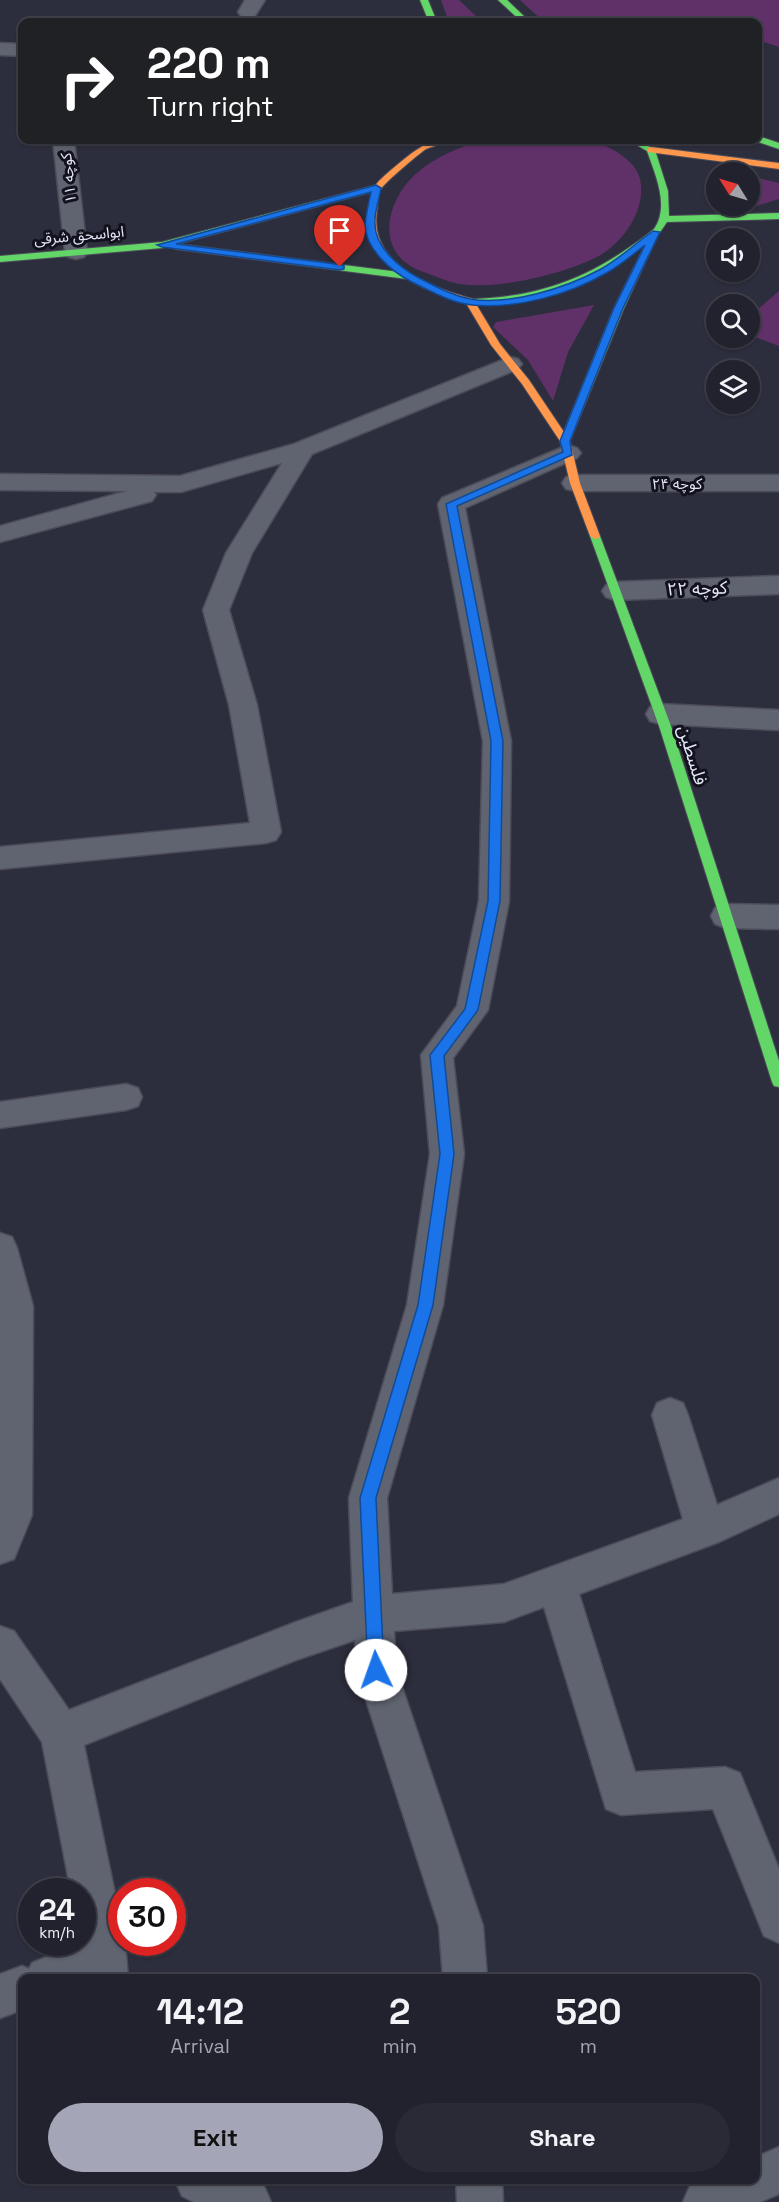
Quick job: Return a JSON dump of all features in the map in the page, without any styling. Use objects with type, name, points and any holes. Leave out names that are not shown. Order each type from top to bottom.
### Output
[{"type":"main road","points":[[424,0],[431,18]]},
{"type":"main road","points":[[502,0],[522,18]]},
{"type":"main road","points":[[762,140],[779,146]]},
{"type":"main road","points":[[422,144],[376,188],[370,225],[376,245],[389,261],[407,276],[444,294],[470,302],[522,299],[555,292],[605,270],[656,232]]},
{"type":"main road","points":[[640,144],[651,150],[779,166]]},
{"type":"main road","points":[[570,459],[619,308],[664,219],[665,187],[651,150]]},
{"type":"main road","name":"ابواسحق شرقی","points":[[0,259],[162,245],[376,188]]},
{"type":"main road","points":[[664,219],[779,216]]},
{"type":"main road","name":"ابواسحق شرقی","points":[[162,245],[407,276]]},
{"type":"main road","name":"فلسطین","points":[[470,302],[496,345],[525,382],[570,459],[660,714],[779,1082]]},
{"type":"street","points":[[0,49],[18,50]]},
{"type":"street","name":"کوچه ۱۱","points":[[63,144],[76,252]]},
{"type":"street","points":[[0,534],[303,449],[510,364]]},
{"type":"street","points":[[0,858],[266,832],[243,705],[216,610],[238,553],[303,449]]},
{"type":"street","points":[[465,1974],[461,1926],[376,1670],[368,1498],[425,1305],[447,1154],[437,1055],[472,1010],[494,901],[497,741],[451,504],[570,459]]},
{"type":"street","name":"کوچه ۲۴","points":[[570,459],[779,483]]},
{"type":"street","points":[[0,482],[181,484]]},
{"type":"street","name":"کوچه ۲۲","points":[[615,591],[779,585]]},
{"type":"street","points":[[660,714],[779,720]]},
{"type":"street","points":[[726,916],[779,917]]},
{"type":"street","points":[[0,1115],[126,1097]]},
{"type":"street","points":[[0,1248],[15,1306],[13,1515],[0,1546]]},
{"type":"street","points":[[670,1415],[705,1529]]},
{"type":"street","points":[[61,1734],[296,1641],[374,1614],[504,1603],[705,1529],[779,1496]]},
{"type":"street","points":[[556,1584],[621,1794],[725,1788],[779,1922]]},
{"type":"street","points":[[0,1645],[61,1734],[106,1968],[71,1974]]},
{"type":"street","points":[[0,1996],[18,1989]]},
{"type":"street","points":[[760,2178],[779,2170]]},
{"type":"street","points":[[207,2184],[248,2202]]},
{"type":"street","points":[[479,2184],[480,2202]]},
{"type":"street","points":[[706,2202],[747,2184]]},
{"type":"shaded area","points":[[441,0],[459,0],[478,18],[448,18]]},
{"type":"shaded area","points":[[520,0],[779,0],[779,47],[762,41],[762,18],[540,18]]},
{"type":"shaded area","points":[[471,144],[600,144],[612,149],[635,167],[640,179],[640,202],[631,224],[616,243],[607,251],[583,263],[549,275],[511,283],[475,285],[445,280],[406,263],[396,252],[391,239],[390,225],[392,210],[407,183],[433,161]]},
{"type":"shaded area","points":[[760,178],[779,183],[779,199],[760,205]]},
{"type":"shaded area","points":[[779,291],[779,346],[760,339],[760,307]]},
{"type":"shaded area","points":[[594,305],[568,352],[553,401],[528,360],[493,327],[496,322]]},
{"type":"traffic: fast","points":[[424,0],[431,18]]},
{"type":"traffic: fast","points":[[502,0],[522,18]]},
{"type":"traffic: fast","points":[[762,140],[779,146]]},
{"type":"traffic: fast","points":[[474,302],[519,299],[560,289],[598,272],[657,231],[663,222],[665,208],[662,182],[651,150],[640,144]]},
{"type":"traffic: fast","points":[[0,259],[162,245],[376,188]]},
{"type":"traffic: fast","points":[[664,219],[779,216]]},
{"type":"traffic: fast","points":[[565,441],[619,308],[654,236]]},
{"type":"traffic: fast","points":[[178,247],[407,276]]},
{"type":"traffic: fast","points":[[595,536],[665,726],[779,1082]]},
{"type":"traffic: slow","points":[[432,144],[422,148],[376,188],[370,225],[376,245],[389,261],[407,276],[444,294],[474,302]]},
{"type":"traffic: slow","points":[[651,150],[779,166]]},
{"type":"traffic: slow","points":[[470,302],[496,345],[526,382],[565,441],[575,483],[595,536]]},
{"type":"route","points":[[340,267],[162,245],[376,188],[370,225],[376,245],[389,261],[407,276],[444,294],[470,302],[493,302],[555,292],[605,270],[656,232],[619,308],[590,378],[565,441],[568,453],[451,504],[497,741],[494,901],[472,1010],[437,1055],[447,1154],[425,1305],[368,1498],[376,1670]]}]
